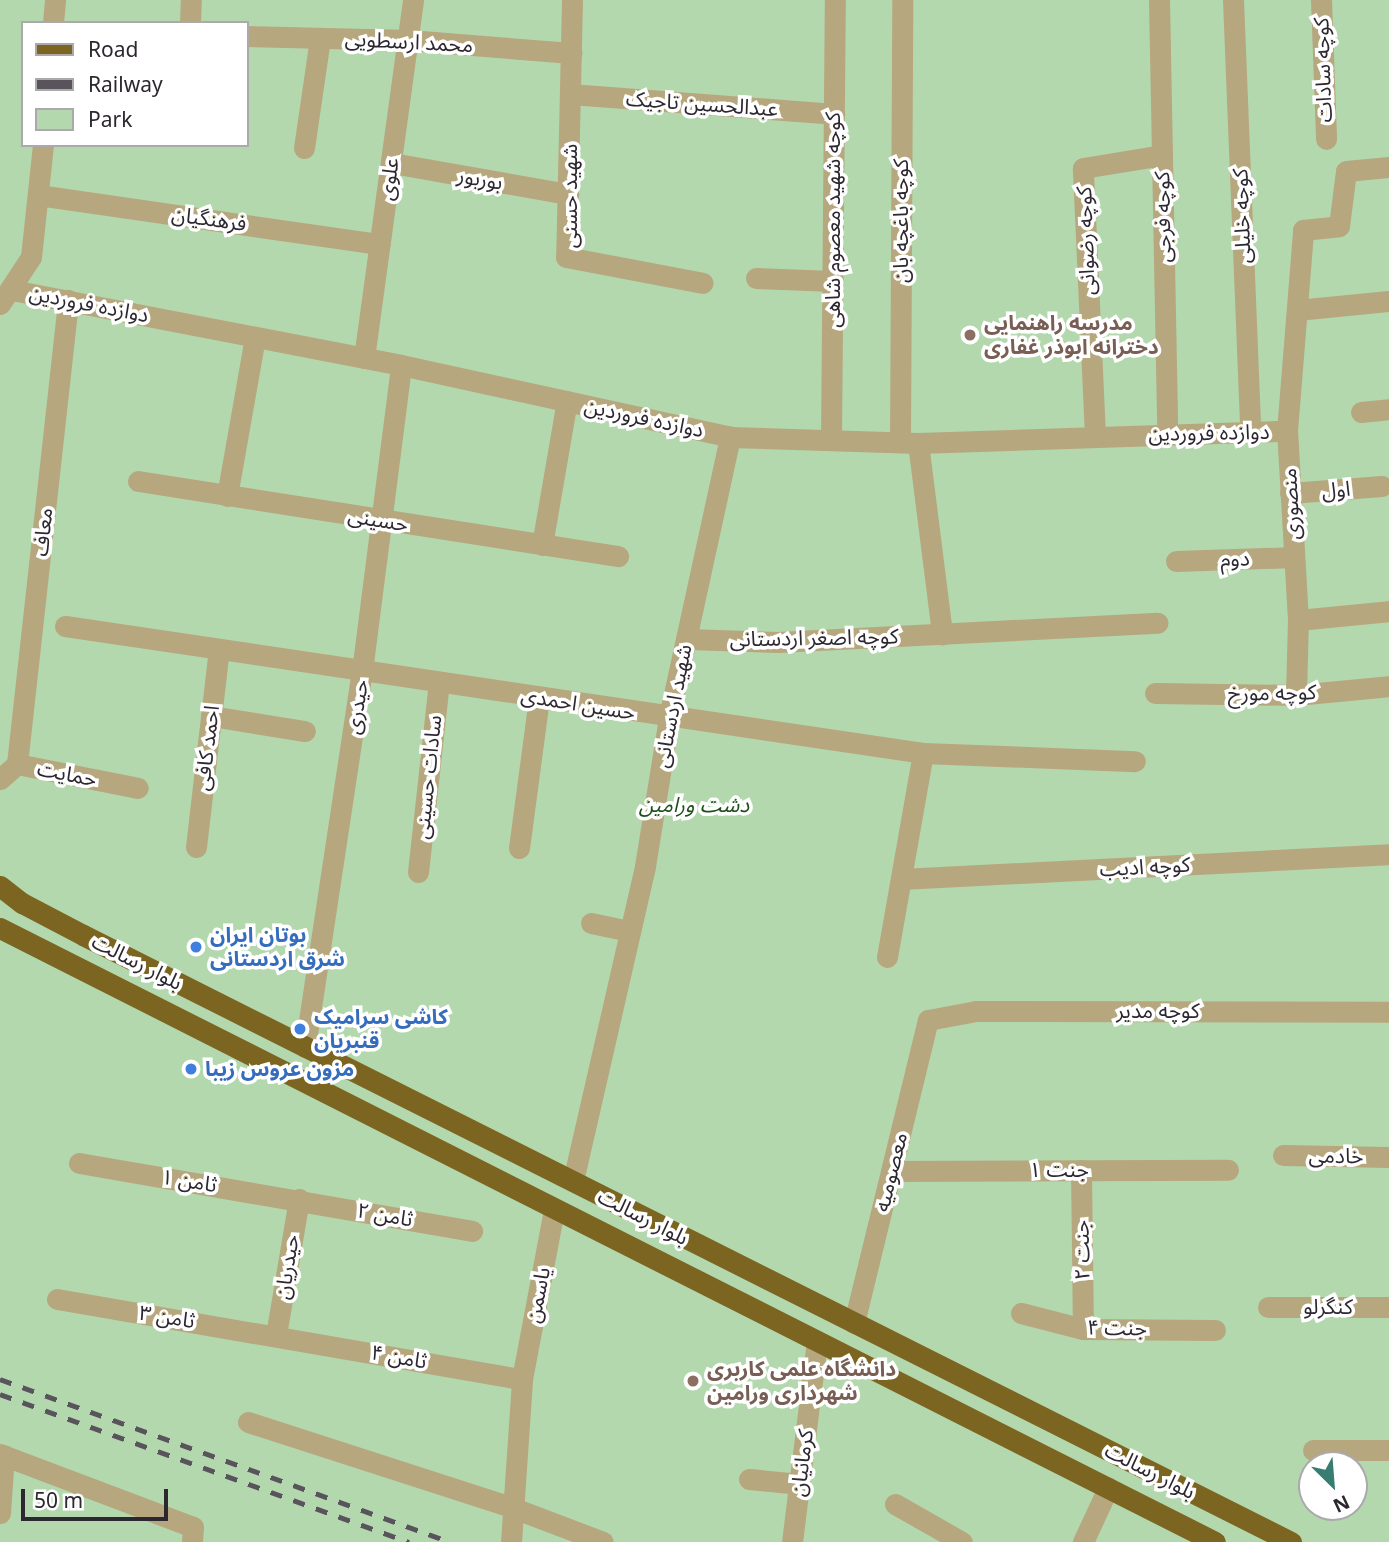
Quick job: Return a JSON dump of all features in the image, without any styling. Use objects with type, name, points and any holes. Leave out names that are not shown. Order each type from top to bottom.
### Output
[{"type":"main road","name":"بلوار رسالت","points":[[0,886],[23,903],[83,935],[854,1323],[1255,1534],[1290,1542]]},
{"type":"main road","name":"بلوار رسالت","points":[[0,928],[1215,1542]]},
{"type":"street","points":[[53,21],[55,0]]},
{"type":"street","points":[[190,21],[191,0]]},
{"type":"street","name":"علوی","points":[[364,358],[413,0]]},
{"type":"street","name":"شهید حسنی","points":[[572,0],[566,257],[703,283]]},
{"type":"street","name":"کوچه شهید معصوم شاهی","points":[[831,440],[835,0]]},
{"type":"street","name":"کوچه باغچه بان","points":[[902,0],[909,443]]},
{"type":"street","name":"کوچه فرجی","points":[[1159,0],[1167,434]]},
{"type":"street","name":"کوچه خلیلی","points":[[1233,0],[1250,432]]},
{"type":"street","name":"کوچه سادات","points":[[1321,0],[1326,139]]},
{"type":"street","name":"محمد ارسطویی","points":[[248,36],[409,40],[571,52]]},
{"type":"street","points":[[304,148],[320,38]]},
{"type":"street","name":"عبدالحسین تاجیک","points":[[570,94],[834,114]]},
{"type":"street","points":[[6,297],[31,257],[43,147]]},
{"type":"street","name":"کوچه رضوانی","points":[[1095,436],[1083,168],[1162,155]]},
{"type":"street","name":"بوربور","points":[[392,163],[568,194]]},
{"type":"street","name":"منصوری","points":[[1296,695],[1298,620],[1287,431],[1303,230],[1339,226],[1346,171],[1389,167]]},
{"type":"street","name":"فرهنگیان","points":[[38,195],[380,244]]},
{"type":"street","points":[[756,278],[833,281]]},
{"type":"street","name":"دوازده فروردین","points":[[6,297],[68,300],[401,365],[730,437],[909,443],[1287,431]]},
{"type":"street","name":"معاف","points":[[17,764],[68,300]]},
{"type":"street","points":[[1297,310],[1389,301]]},
{"type":"street","points":[[227,496],[255,337]]},
{"type":"street","name":"حیدری","points":[[305,1047],[362,671],[401,365]]},
{"type":"street","points":[[542,545],[567,401]]},
{"type":"street","points":[[1361,412],[1389,409]]},
{"type":"street","name":"شهید اردستانی","points":[[573,1181],[645,866],[669,717],[730,437]]},
{"type":"street","points":[[909,443],[942,634]]},
{"type":"street","name":"حسینی","points":[[138,481],[618,556]]},
{"type":"street","name":"اول","points":[[1290,493],[1382,486]]},
{"type":"street","name":"دوم","points":[[1177,561],[1294,557]]},
{"type":"street","points":[[1298,620],[1389,611]]},
{"type":"street","name":"کوچه اصغر اردستانی","points":[[686,639],[778,642],[1157,623]]},
{"type":"street","name":"حسین احمدی","points":[[65,626],[923,753],[1135,761]]},
{"type":"street","name":"احمد کافی","points":[[196,847],[219,649]]},
{"type":"street","name":"سادات حسینی","points":[[418,872],[439,682]]},
{"type":"street","name":"کوچه مورخ","points":[[1155,693],[1296,695],[1389,686]]},
{"type":"street","points":[[519,848],[540,698]]},
{"type":"street","points":[[211,716],[305,731]]},
{"type":"street","points":[[887,957],[923,753]]},
{"type":"street","name":"حمایت","points":[[0,779],[17,764],[138,788]]},
{"type":"street","name":"کوچه ادیب","points":[[901,878],[1389,855]]},
{"type":"street","points":[[591,923],[630,931]]},
{"type":"street","name":"کوچه مدیر","points":[[928,1020],[976,1011],[1389,1012]]},
{"type":"street","name":"معصومیه","points":[[854,1323],[928,1020]]},
{"type":"street","name":"خادمی","points":[[1283,1155],[1389,1157]]},
{"type":"street","name":"ثامن ۱","points":[[79,1163],[299,1199]]},
{"type":"street","name":"جنت ۲","points":[[1081,1170],[1083,1329]]},
{"type":"street","name":"جنت ۱","points":[[891,1171],[1228,1170]]},
{"type":"street","name":"ثامن ۲","points":[[299,1199],[472,1231]]},
{"type":"street","name":"حیدریان","points":[[276,1335],[299,1199]]},
{"type":"street","name":"یاسمن","points":[[511,1542],[511,1507],[522,1379],[554,1210]]},
{"type":"street","name":"ثامن ۳","points":[[57,1299],[276,1335]]},
{"type":"street","name":"کنگرلو","points":[[1268,1307],[1389,1307]]},
{"type":"street","name":"جنت ۴","points":[[1021,1313],[1083,1329],[1215,1329]]},
{"type":"street","name":"ثامن ۴","points":[[276,1335],[522,1379]]},
{"type":"street","name":"کرمانیان","points":[[792,1542],[817,1342]]},
{"type":"street","points":[[248,1422],[511,1507],[603,1542]]},
{"type":"street","points":[[1313,1450],[1389,1450]]},
{"type":"street","points":[[0,1513],[2,1454],[192,1534]]},
{"type":"street","points":[[749,1479],[800,1484]]},
{"type":"street","points":[[1083,1542],[1108,1488]]},
{"type":"street","points":[[895,1504],[962,1542]]},
{"type":"green space","name":"دشت ورامین","points":[[0,0],[1389,0],[1389,1542],[0,1542]]},
{"type":"railway","points":[[0,1379],[450,1542]]},
{"type":"railway","points":[[0,1394],[409,1542]]},
{"type":"place","name":"مدرسه راهنمایی دخترانه ابوذر غفاری","points":[[970,335]]},
{"type":"place","name":"بوتان ایران شرق اردستانی","points":[[196,947]]},
{"type":"place","name":"کاشی سرامیک قنبریان","points":[[300,1029]]},
{"type":"place","name":"مزون عروس زیبا","points":[[191,1069]]},
{"type":"place","name":"دانشگاه علمی کاربری شهرداری ورامین","points":[[693,1381]]}]
